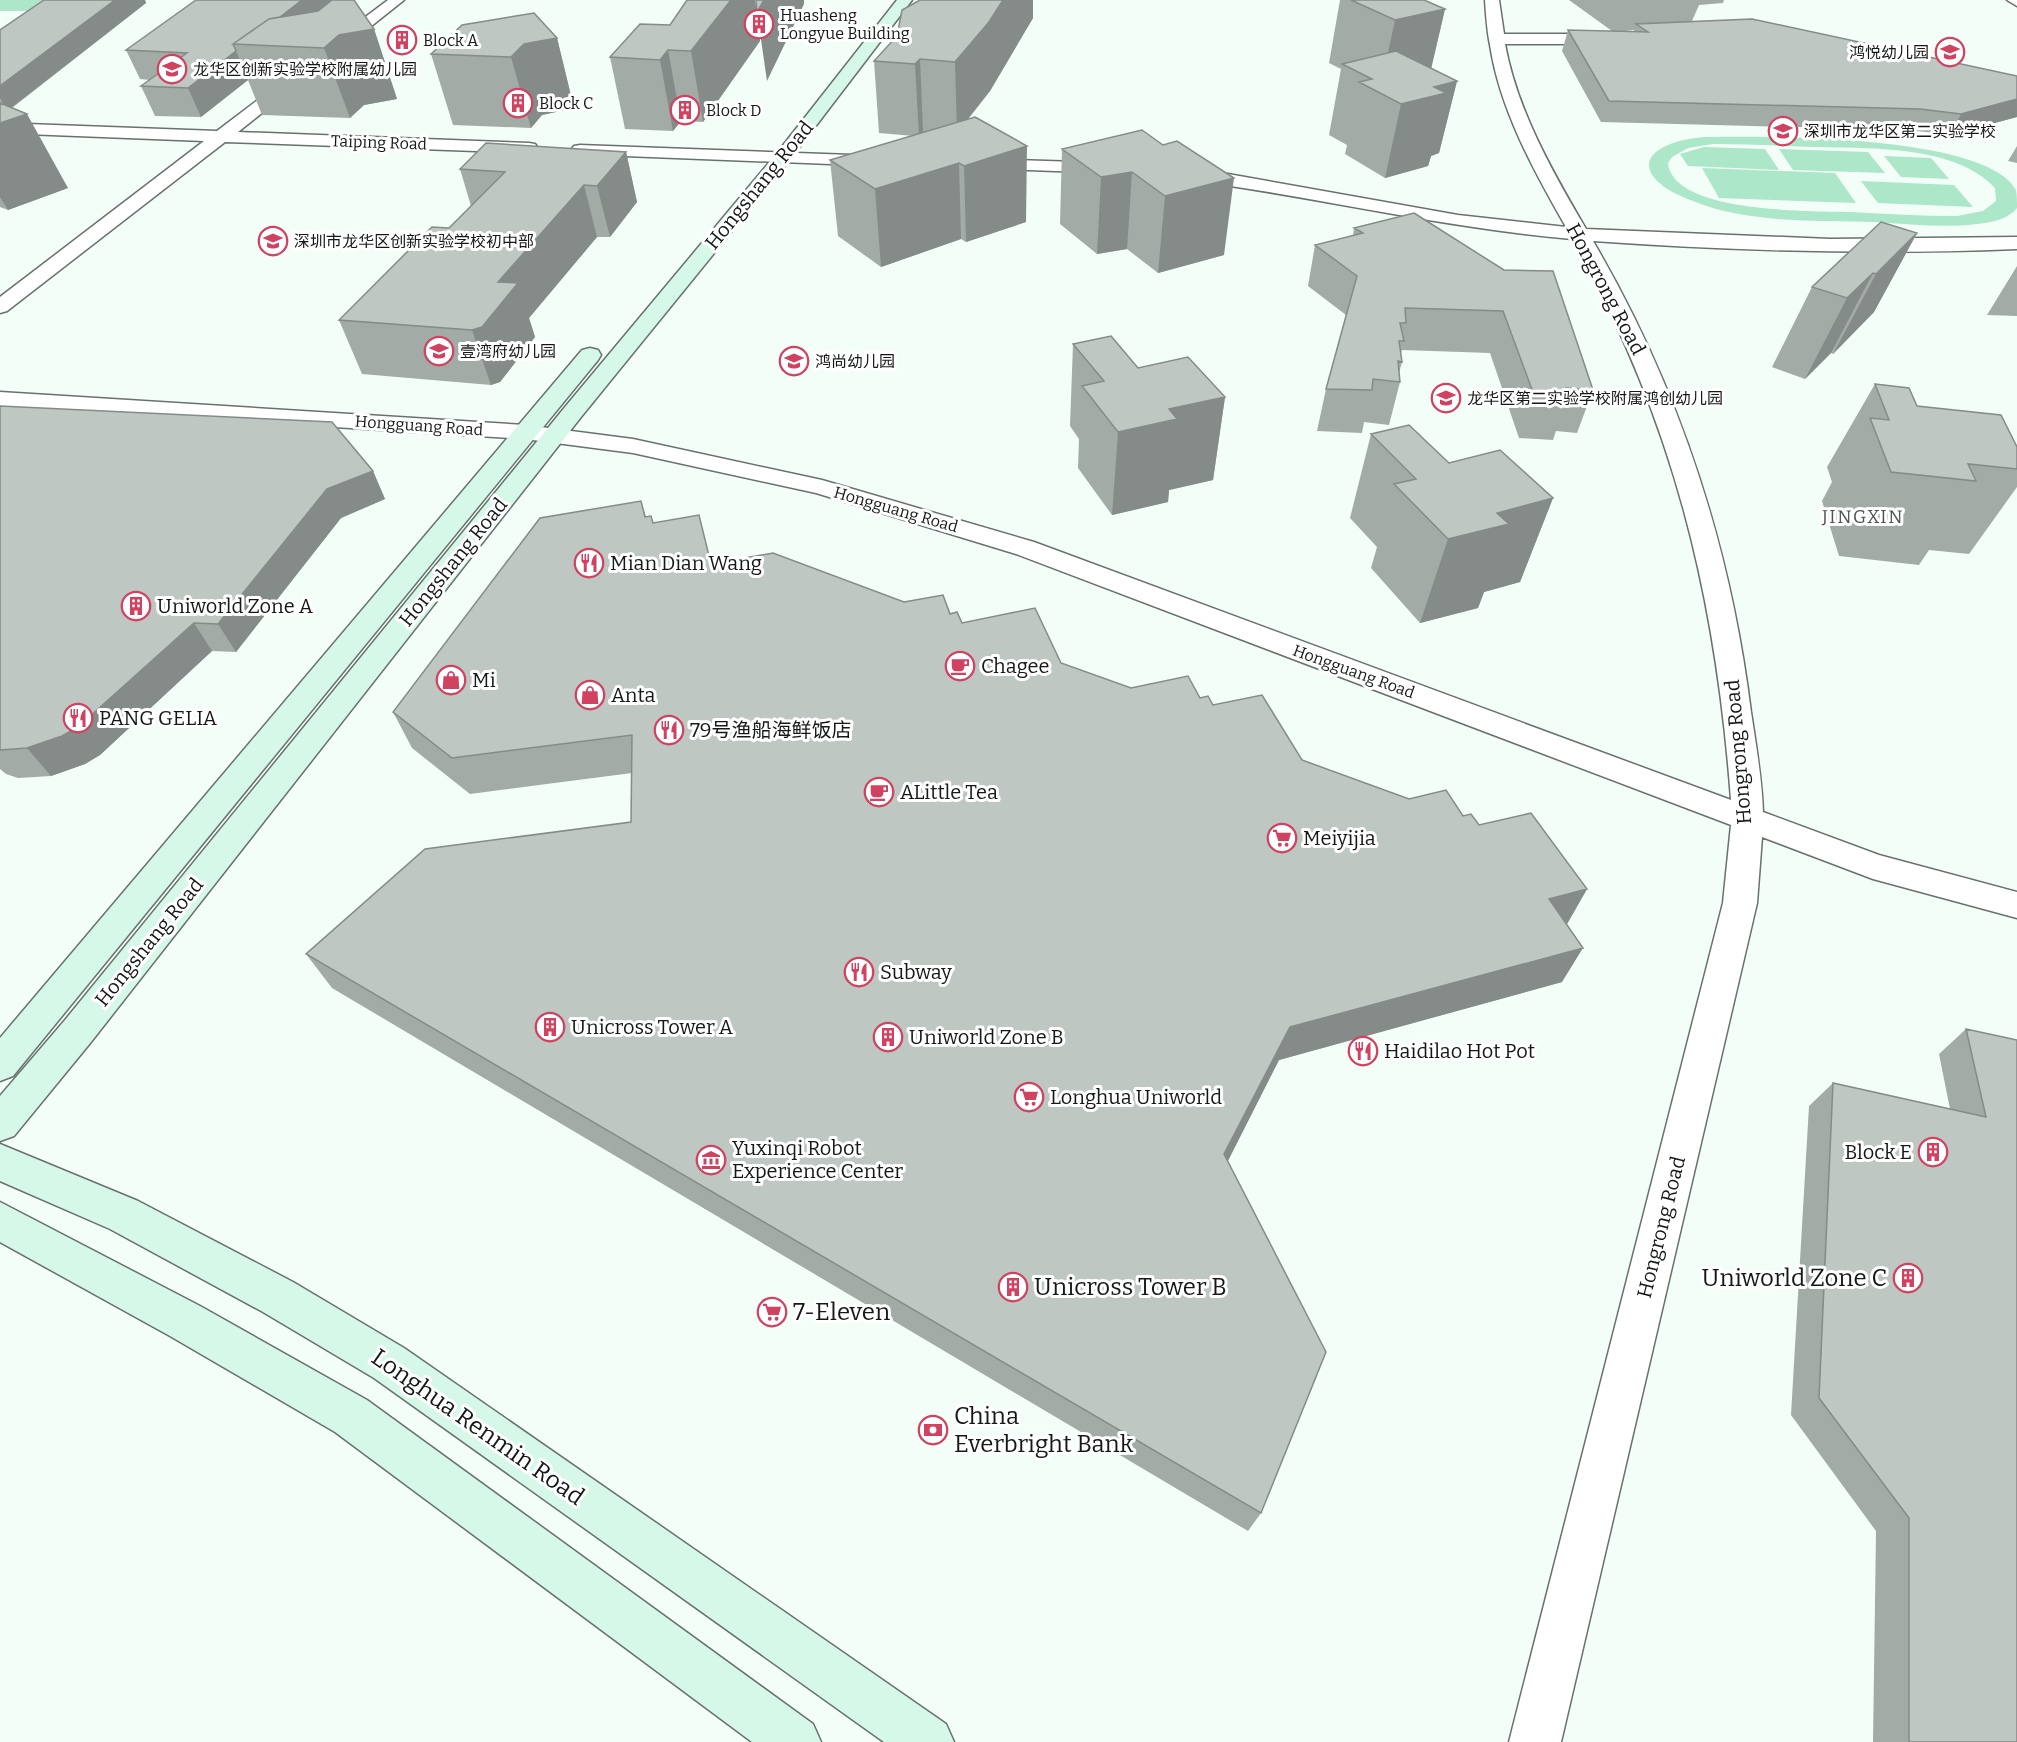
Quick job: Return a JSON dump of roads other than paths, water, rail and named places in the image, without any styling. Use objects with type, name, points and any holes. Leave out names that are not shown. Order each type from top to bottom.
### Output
[{"type":"street","points":[[323,57],[397,0]]},
{"type":"street","name":"Hongshang Road","points":[[0,1124],[93,1012],[554,435],[770,157],[883,0]]},
{"type":"street","name":"Hongshang Road","points":[[0,1065],[525,432],[770,157],[905,0]]},
{"type":"street","name":"Hongrong Road","points":[[1492,0],[1496,39],[1507,84],[1521,124],[1555,194],[1634,334],[1659,393],[1682,459],[1704,532],[1722,615],[1737,709],[1747,817],[1740,903],[1535,1742]]},
{"type":"street","points":[[1496,39],[1624,38]]},
{"type":"street","points":[[0,307],[304,72]]},
{"type":"street","name":"Taiping Road","points":[[0,129],[543,148]]},
{"type":"street","points":[[567,149],[899,161]]},
{"type":"street","points":[[969,164],[1130,170]]},
{"type":"street","points":[[1171,173],[1272,186],[1448,219],[1578,234],[1809,245],[1917,246],[2017,243]]},
{"type":"street","name":"Hongguang Road","points":[[0,399],[554,435],[633,446],[822,487],[1014,545],[1873,866],[2017,905]]},
{"type":"street","name":"Longhua Renmin Road","points":[[0,1162],[124,1215],[278,1297],[389,1363],[928,1742]]},
{"type":"street","points":[[0,1221],[185,1321],[351,1416],[795,1742]]},
{"type":"place","name":"Huasheng Longyue Building","points":[[759,24]]},
{"type":"place","name":"Block A","points":[[402,40]]},
{"type":"place","name":"鸿悦幼儿园","points":[[1950,52]]},
{"type":"place","name":"龙华区创新实验学校附属幼儿园","points":[[172,69]]},
{"type":"place","name":"Block C","points":[[518,103]]},
{"type":"place","name":"Block D","points":[[685,110]]},
{"type":"place","name":"深圳市龙华区第二实验学校","points":[[1783,131]]},
{"type":"place","name":"深圳市龙华区创新实验学校初中部","points":[[273,241]]},
{"type":"place","name":"壹湾府幼儿园","points":[[439,351]]},
{"type":"place","name":"鸿尚幼儿园","points":[[794,361]]},
{"type":"place","name":"龙华区第二实验学校附属鸿创幼儿园","points":[[1446,398]]},
{"type":"place","name":"Mian Dian Wang","points":[[589,563]]},
{"type":"place","name":"Uniworld Zone A","points":[[136,606]]},
{"type":"place","name":"Chagee","points":[[960,666]]},
{"type":"place","name":"Mi","points":[[451,680]]},
{"type":"place","name":"Anta","points":[[590,695]]},
{"type":"place","name":"PANG GELIA","points":[[78,718]]},
{"type":"place","name":"79号渔船海鲜饭店","points":[[669,730]]},
{"type":"place","name":"ALittle Tea","points":[[879,792]]},
{"type":"place","name":"Meiyijia","points":[[1282,838]]},
{"type":"place","name":"Subway","points":[[859,972]]},
{"type":"place","name":"Unicross Tower A","points":[[550,1027]]},
{"type":"place","name":"Uniworld Zone B","points":[[888,1037]]},
{"type":"place","name":"Haidilao Hot Pot","points":[[1363,1051]]},
{"type":"place","name":"Longhua Uniworld","points":[[1029,1097]]},
{"type":"place","name":"Block E","points":[[1933,1152]]},
{"type":"place","name":"Yuxinqi Robot Experience Center","points":[[711,1160]]},
{"type":"place","name":"Uniworld Zone C","points":[[1908,1278]]},
{"type":"place","name":"Unicross Tower B","points":[[1013,1287]]},
{"type":"place","name":"7-Eleven","points":[[772,1312]]},
{"type":"place","name":"China Everbright Bank","points":[[933,1430]]},
{"type":"district","name":"JINGXIN","points":[[1863,517]]}]
